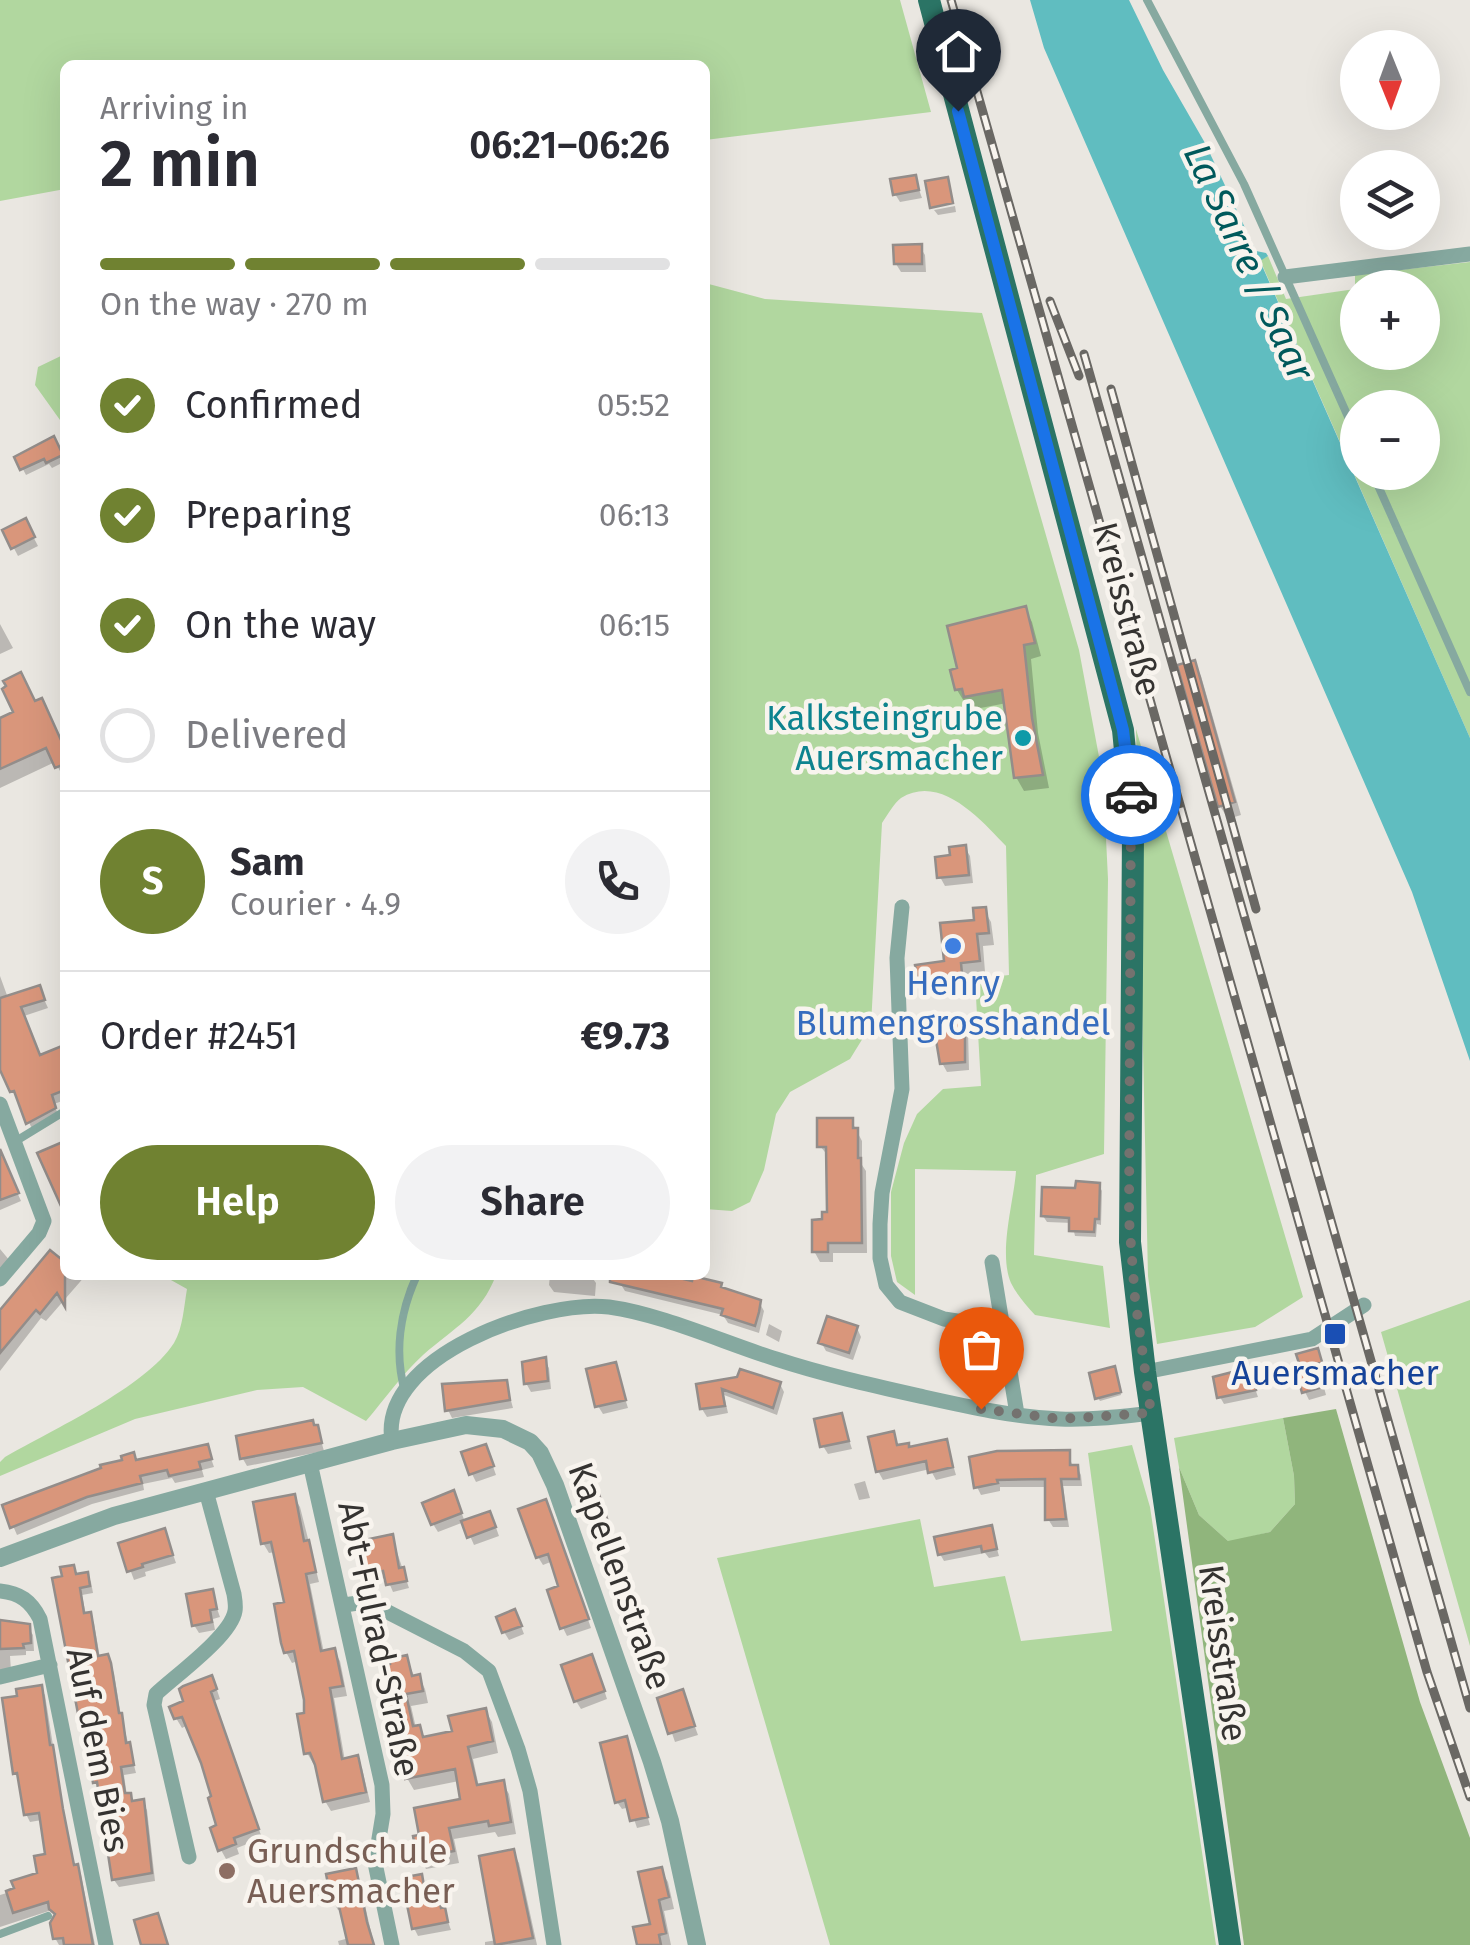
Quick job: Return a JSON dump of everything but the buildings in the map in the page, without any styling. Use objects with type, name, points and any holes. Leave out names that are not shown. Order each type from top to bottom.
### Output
[{"type":"main road","name":"Kreisstraße","points":[[928,0],[1123,730],[1133,832],[1129,1227],[1145,1372],[1230,1945]]},
{"type":"street","points":[[1285,276],[1470,254]]},
{"type":"street","points":[[902,907],[896,958],[902,1089],[880,1224],[880,1258],[886,1285],[900,1302],[944,1319],[1002,1328]]},
{"type":"street","points":[[0,1104],[44,1221],[39,1233],[0,1279]]},
{"type":"street","points":[[992,1262],[1016,1414]]},
{"type":"street","points":[[1145,1372],[1312,1338],[1364,1305]]},
{"type":"street","points":[[392,1441],[390,1415],[405,1392],[442,1356],[490,1328],[569,1308],[608,1307],[642,1314],[808,1370],[1016,1414],[1060,1419],[1151,1413]]},
{"type":"street","name":"Kapellenstraße","points":[[0,1558],[114,1516],[392,1441],[466,1426],[486,1425],[518,1434],[540,1453],[555,1485],[652,1762],[670,1822],[697,1945]]},
{"type":"street","name":"Abt-Fulrad-Straße","points":[[310,1464],[382,1785],[383,1814],[375,1863],[392,1945]]},
{"type":"street","points":[[189,1856],[154,1706],[156,1694],[219,1636],[235,1611],[234,1594],[206,1491]]},
{"type":"street","name":"Auf dem Bies","points":[[0,1591],[23,1596],[40,1619],[106,1945]]},
{"type":"street","points":[[344,1605],[365,1602],[376,1606],[464,1651],[489,1671],[530,1791],[554,1945]]},
{"type":"street","points":[[0,1677],[50,1666]]},
{"type":"lane","points":[[1147,0],[1221,138],[1340,400]]},
{"type":"lane","points":[[1380,490],[1470,692]]},
{"type":"lane","points":[[16,1142],[60,1115]]},
{"type":"lane","points":[[405,1392],[400,1376],[401,1320],[415,1280]]},
{"type":"lane","points":[[0,1934],[48,1916]]},
{"type":"green space","points":[[0,0],[900,0],[931,112],[710,139],[710,60],[60,60],[60,190],[0,201]]},
{"type":"green space","points":[[1268,256],[1286,299],[1340,291],[1340,370],[1440,370],[1440,270],[1399,270],[1470,262],[1470,738],[1361,490],[1440,490],[1440,390],[1340,390],[1340,442],[1260,260]]},
{"type":"green space","points":[[710,284],[765,299],[982,313],[1079,650],[1103,778],[1108,879],[1104,1154],[1036,1175],[1034,1255],[1103,1266],[1110,1328],[1035,1315],[1013,1287],[1007,1271],[1006,1242],[1016,1171],[915,1169],[915,1295],[897,1282],[891,1256],[891,1192],[904,1143],[917,1114],[943,1089],[981,1086],[975,979],[1009,975],[1006,846],[960,803],[931,791],[901,798],[882,823],[871,1025],[850,1059],[790,1092],[776,1114],[764,1170],[750,1202],[732,1211],[710,1209]]},
{"type":"green space","points":[[60,356],[60,420],[35,385],[38,367]]},
{"type":"green space","points":[[1136,729],[1303,1297],[1255,1327],[1157,1344],[1148,1276]]},
{"type":"green space","points":[[171,1280],[494,1280],[474,1311],[415,1362],[366,1421],[303,1387],[257,1390],[135,1419],[0,1476],[0,1462],[5,1457],[121,1391],[161,1359],[174,1343],[187,1289]]},
{"type":"green space","points":[[1470,1300],[1470,1646],[1381,1332]]},
{"type":"green space","points":[[1336,1409],[1420,1702],[1470,1838],[1470,1945],[1244,1945],[1179,1467],[1199,1515],[1228,1541],[1270,1532],[1295,1504],[1283,1418]]},
{"type":"green space","points":[[1283,1418],[1295,1504],[1270,1532],[1229,1542],[1199,1515],[1179,1467],[1174,1438]]},
{"type":"green space","points":[[1132,1445],[1150,1507],[1216,1945],[830,1945],[717,1558],[920,1519],[934,1587],[1005,1576],[1021,1641],[1112,1631],[1088,1453]]},
{"type":"water","name":"La Sarre / Saar","points":[[1030,0],[1129,0],[1205,143],[1256,251],[1268,256],[1260,261],[1340,443],[1340,490],[1361,490],[1470,738],[1470,1061],[1412,892],[1044,48]]},
{"type":"railway","points":[[951,0],[1427,1672],[1470,1797]]},
{"type":"railway","points":[[1050,301],[1079,376]]},
{"type":"railway","points":[[1084,354],[1470,1708]]},
{"type":"railway","points":[[1111,389],[1256,909]]},
{"type":"way so far","points":[[981,1409],[1060,1419],[1151,1413],[1129,1219],[1131,795]]},
{"type":"place","name":"Kalksteingrube Auersmacher","points":[[1023,738]]},
{"type":"place","name":"Henry Blumengrosshandel","points":[[953,946]]},
{"type":"place","name":"Auersmacher","points":[[1335,1334]]},
{"type":"place","name":"Grundschule Auersmacher","points":[[227,1871]]},
{"type":"route","points":[[958,111],[1123,730],[1131,795]]}]
